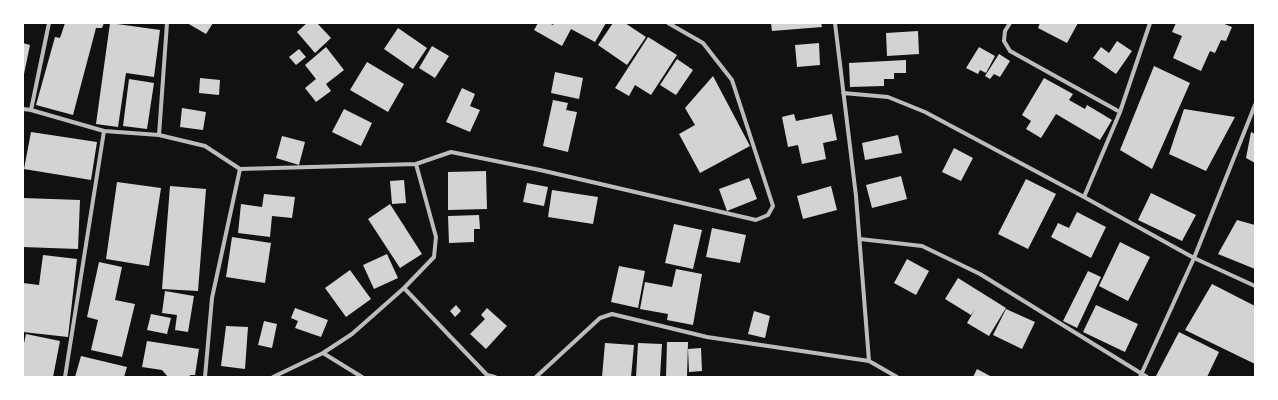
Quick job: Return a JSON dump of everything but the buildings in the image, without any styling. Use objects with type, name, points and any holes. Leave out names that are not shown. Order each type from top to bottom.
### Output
[{"type":"street","points":[[31,110],[49,23]]},
{"type":"street","points":[[159,135],[167,23]]},
{"type":"street","points":[[23,109],[104,131],[159,135],[205,146],[240,169],[416,164],[451,152],[540,170],[756,220],[768,215],[773,206],[732,80],[703,43],[668,23]]},
{"type":"street","points":[[835,23],[860,239],[869,361]]},
{"type":"street","points":[[1010,23],[1006,31],[1004,41],[1010,52],[1120,112]]},
{"type":"street","points":[[1084,197],[1120,112],[1150,23]]},
{"type":"street","points":[[843,93],[888,97],[925,112],[1194,258],[1255,286]]},
{"type":"street","points":[[1141,375],[1194,258],[1255,105]]},
{"type":"street","points":[[65,377],[104,131]]},
{"type":"street","points":[[273,377],[323,353],[352,334],[404,288],[434,257],[436,237],[416,164]]},
{"type":"street","points":[[205,377],[212,298],[240,169]]},
{"type":"street","points":[[860,239],[922,246],[980,274],[1141,375],[1147,377]]},
{"type":"street","points":[[404,288],[487,375],[494,377]]},
{"type":"street","points":[[536,377],[600,318],[612,314],[707,338],[869,361],[896,377]]},
{"type":"street","points":[[323,353],[362,377]]}]
